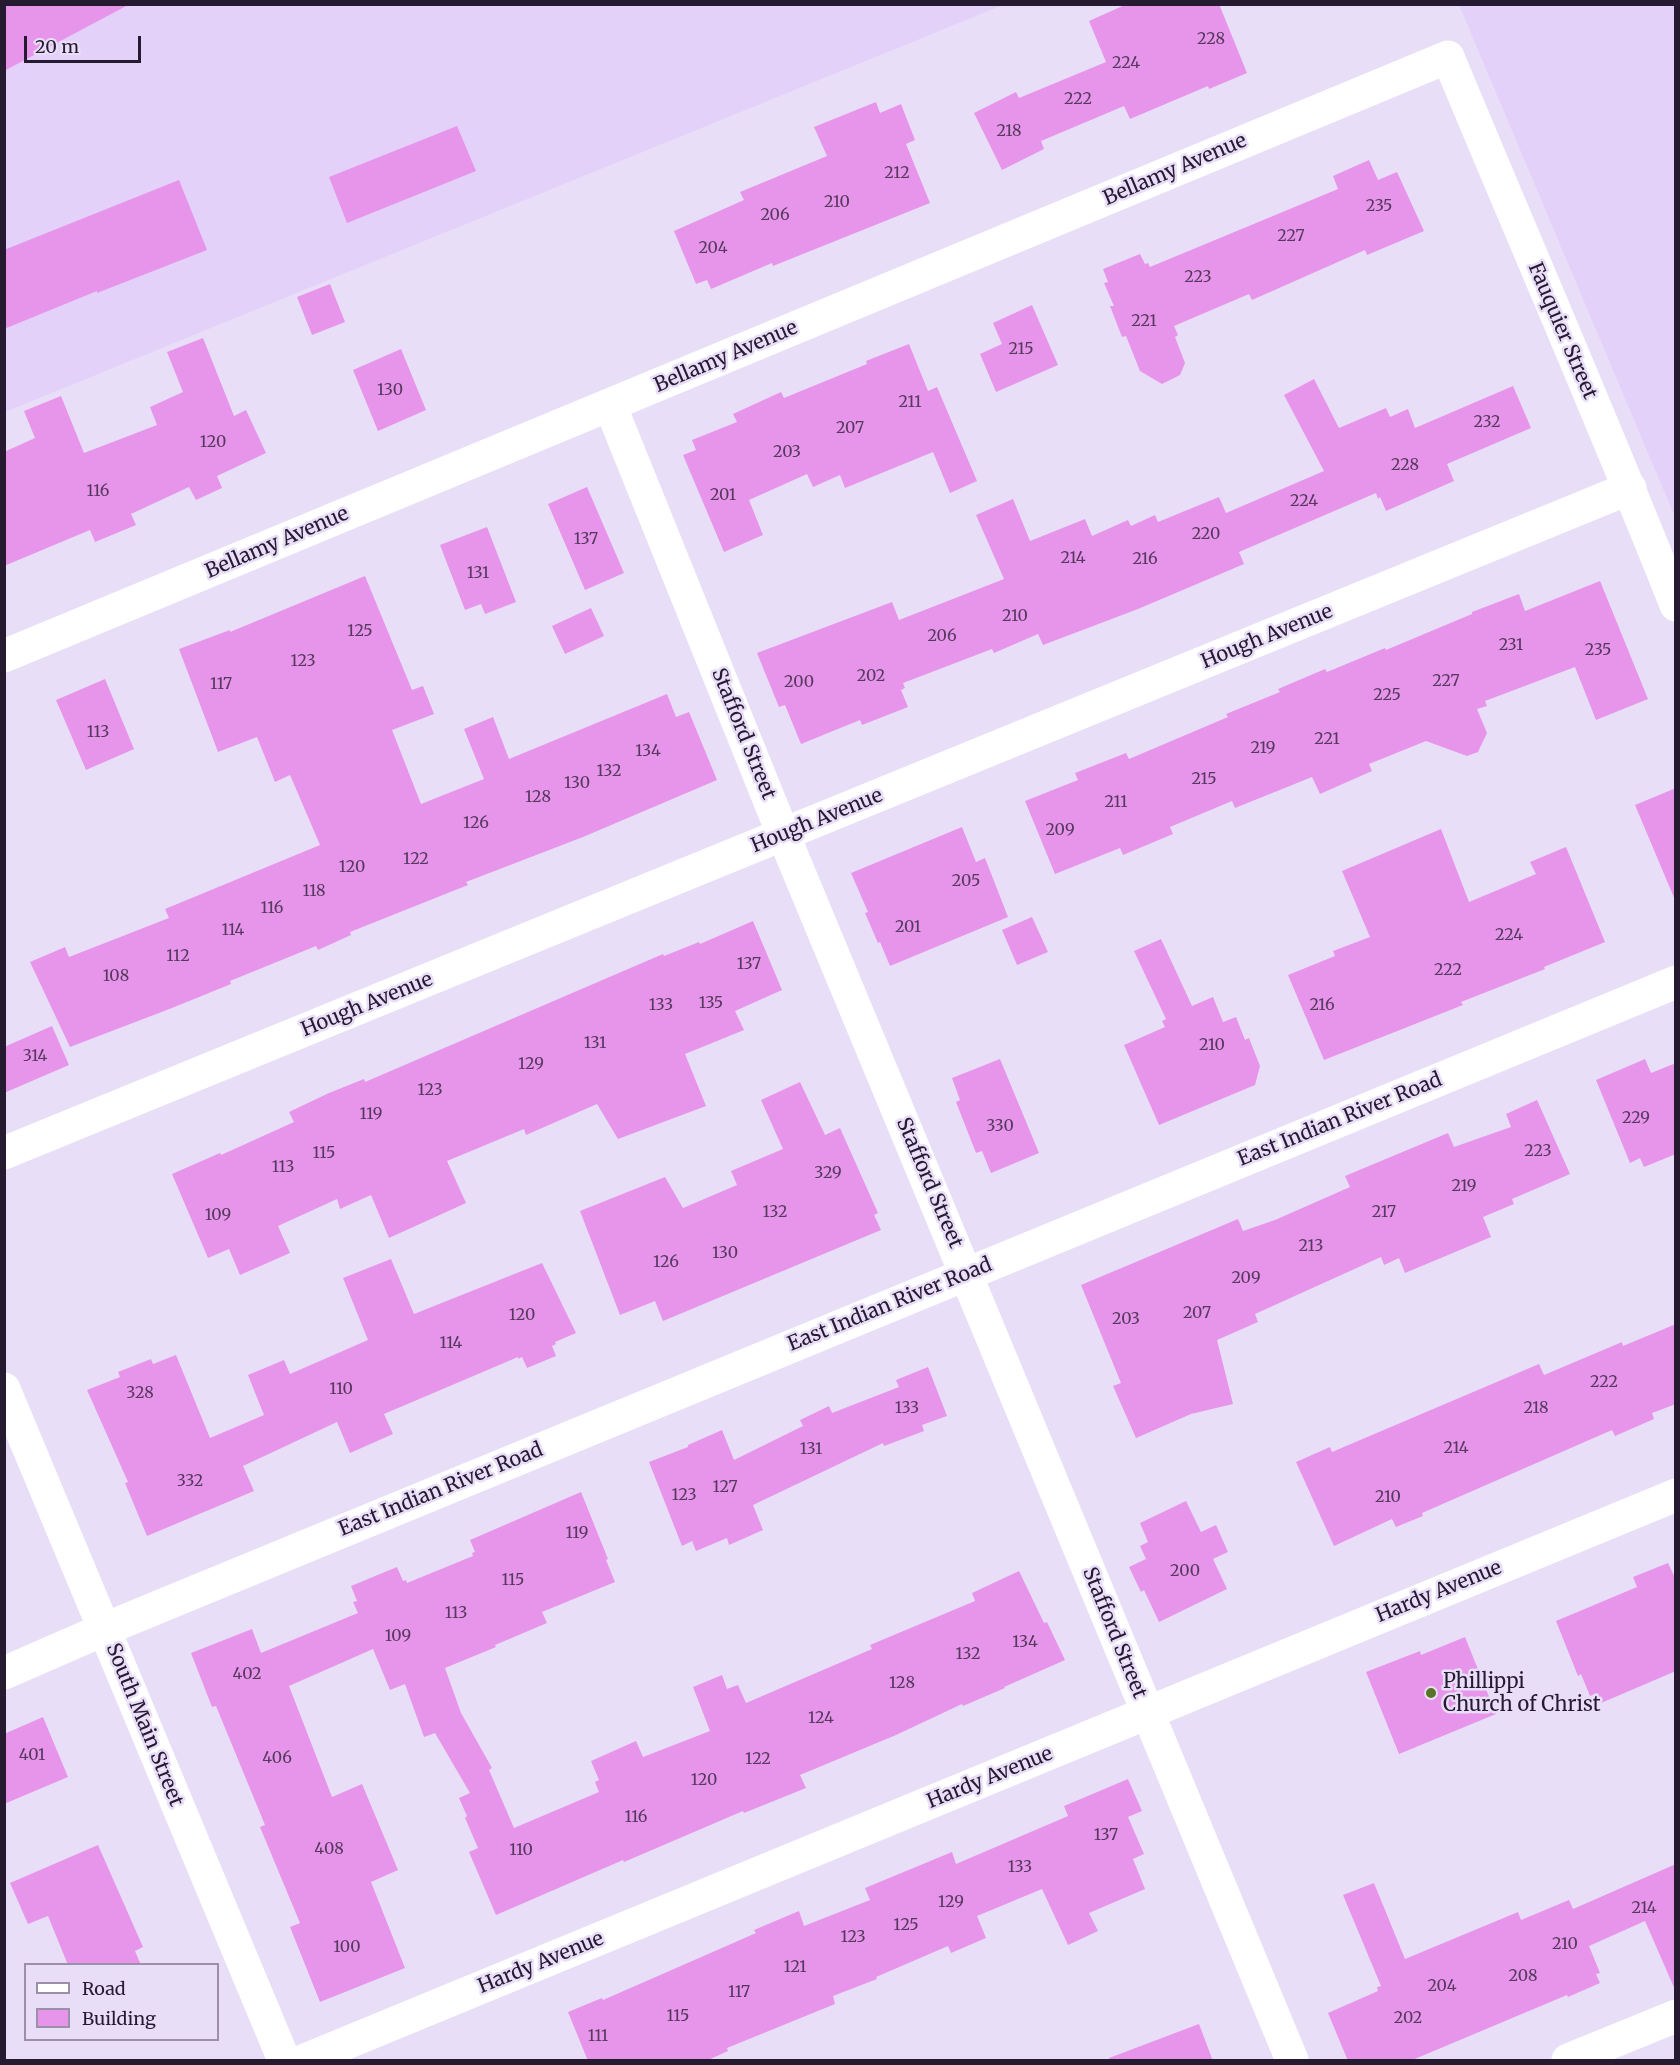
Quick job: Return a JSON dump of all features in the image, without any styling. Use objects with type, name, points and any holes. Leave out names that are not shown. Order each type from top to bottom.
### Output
[{"type":"street","name":"Bellamy Avenue","points":[[4,656],[1448,57]]},
{"type":"street","name":"Fauquier Street","points":[[1448,57],[1630,489],[1676,605]]},
{"type":"street","name":"Stafford Street","points":[[610,405],[783,834],[1292,2061]]},
{"type":"street","name":"Hough Avenue","points":[[4,1153],[1630,489]]},
{"type":"street","name":"East Indian River Road","points":[[4,1673],[105,1629],[1676,982]]},
{"type":"street","name":"South Main Street","points":[[4,1389],[284,2061]]},
{"type":"street","name":"Hardy Avenue","points":[[305,2061],[1676,1495]]},
{"type":"street","points":[[1568,2061],[1676,2016]]},
{"type":"shaded area","points":[[5,5],[1003,5],[5,412]]},
{"type":"shaded area","points":[[1459,5],[1675,5],[1675,517]]},
{"type":"building","points":[[4,4],[130,4],[4,71]]},
{"type":"building","points":[[1127,4],[1219,4],[1247,73],[1209,89],[1208,86],[1130,119],[1124,106],[1041,141],[1044,149],[1002,170],[974,113],[1016,92],[1019,98],[1106,62],[1089,21]]},
{"type":"building","points":[[876,102],[880,113],[901,104],[915,140],[906,144],[930,203],[773,266],[772,263],[711,289],[707,280],[696,284],[674,231],[744,200],[740,192],[827,156],[814,127]]},
{"type":"building","points":[[457,126],[476,171],[347,223],[329,177]]},
{"type":"building","points":[[1369,160],[1378,180],[1397,172],[1424,231],[1367,255],[1365,250],[1252,300],[1249,294],[1174,326],[1178,335],[1175,337],[1185,363],[1180,375],[1162,384],[1140,371],[1126,336],[1122,337],[1110,306],[1114,306],[1104,283],[1108,282],[1103,269],[1140,254],[1145,264],[1148,263],[1150,267],[1338,189],[1333,176]]},
{"type":"building","points":[[179,180],[207,250],[4,329],[4,250]]},
{"type":"building","points":[[330,284],[345,322],[312,335],[297,297]]},
{"type":"building","points":[[1032,305],[1058,365],[996,392],[980,354],[1002,344],[993,323]]},
{"type":"building","points":[[203,338],[234,416],[246,410],[266,453],[217,476],[222,488],[196,500],[189,487],[131,514],[136,525],[95,542],[90,530],[4,566],[4,452],[35,438],[24,411],[61,396],[84,453],[157,425],[150,407],[183,392],[167,352]]},
{"type":"building","points":[[909,344],[928,391],[937,387],[977,481],[950,493],[933,452],[845,488],[840,475],[813,487],[807,474],[749,500],[763,535],[724,552],[683,455],[696,450],[692,440],[737,422],[733,414],[781,392],[784,398]]},
{"type":"building","points":[[401,349],[426,410],[378,431],[353,370]]},
{"type":"building","points":[[1314,379],[1339,428],[1386,408],[1390,417],[1408,409],[1415,428],[1513,386],[1531,428],[1447,464],[1454,481],[1386,511],[1376,493],[1239,552],[1244,564],[1138,609],[1043,645],[1038,634],[994,653],[992,649],[903,683],[905,688],[901,690],[908,707],[862,725],[860,720],[801,744],[785,705],[779,707],[757,653],[892,602],[899,620],[1004,579],[976,515],[1013,499],[1030,541],[1085,519],[1092,536],[1128,520],[1131,526],[1155,515],[1158,522],[1219,497],[1226,513],[1324,471],[1284,395]]},
{"type":"building","points":[[587,487],[624,573],[585,590],[548,504]]},
{"type":"building","points":[[487,527],[516,602],[485,614],[481,604],[465,610],[440,545]]},
{"type":"building","points":[[365,576],[412,690],[423,686],[434,714],[392,730],[421,804],[484,779],[464,729],[493,717],[509,759],[667,694],[676,717],[689,712],[717,780],[583,837],[466,882],[468,885],[350,932],[351,935],[318,950],[316,946],[230,981],[231,984],[70,1047],[30,962],[65,947],[69,957],[169,918],[165,909],[320,845],[290,775],[275,782],[257,737],[218,752],[179,649],[230,630],[230,632]]},
{"type":"building","points":[[1600,581],[1648,699],[1596,720],[1575,667],[1485,701],[1487,706],[1477,709],[1487,733],[1478,752],[1467,756],[1426,741],[1369,764],[1372,771],[1320,794],[1312,777],[1235,808],[1232,801],[1170,827],[1173,834],[1123,855],[1120,848],[1055,874],[1025,801],[1078,780],[1075,773],[1126,753],[1129,759],[1228,717],[1226,714],[1280,692],[1278,689],[1325,669],[1327,672],[1385,648],[1386,650],[1519,594],[1525,611]]},
{"type":"building","points":[[591,608],[604,636],[565,654],[552,626]]},
{"type":"building","points":[[105,679],[134,749],[86,770],[56,700]]},
{"type":"building","points":[[1676,788],[1676,900],[1675,900],[1635,805]]},
{"type":"building","points":[[962,827],[976,862],[985,858],[1008,917],[890,966],[865,913],[868,912],[851,873]]},
{"type":"building","points":[[1441,829],[1469,902],[1536,874],[1530,862],[1566,847],[1605,942],[1544,967],[1545,969],[1461,1002],[1463,1005],[1324,1060],[1288,975],[1335,956],[1333,951],[1370,937],[1342,871]]},
{"type":"building","points":[[1032,917],[1048,952],[1017,965],[1002,930]]},
{"type":"building","points":[[753,921],[782,990],[735,1011],[744,1030],[685,1054],[706,1106],[618,1139],[597,1104],[526,1135],[524,1129],[447,1161],[466,1203],[389,1238],[371,1195],[340,1209],[337,1199],[278,1226],[290,1253],[240,1275],[229,1249],[208,1258],[172,1174],[294,1122],[289,1112],[329,1093],[364,1079],[365,1082],[663,954],[664,956],[699,942],[700,944]]},
{"type":"building","points":[[1161,939],[1192,1006],[1213,997],[1223,1022],[1236,1017],[1245,1040],[1249,1038],[1260,1066],[1255,1085],[1159,1125],[1124,1045],[1165,1027],[1162,1021],[1166,1019],[1134,951]]},
{"type":"building","points":[[52,1026],[69,1065],[4,1093],[4,1047]]},
{"type":"building","points":[[1000,1059],[1039,1153],[991,1173],[982,1151],[976,1153],[956,1102],[960,1100],[952,1078]]},
{"type":"building","points":[[1645,1059],[1651,1073],[1676,1063],[1676,1154],[1644,1167],[1640,1158],[1630,1163],[1596,1080]]},
{"type":"building","points":[[800,1082],[825,1135],[840,1128],[878,1213],[874,1215],[881,1230],[663,1321],[655,1301],[620,1315],[580,1211],[665,1177],[683,1208],[737,1185],[731,1171],[783,1149],[761,1100]]},
{"type":"building","points":[[1537,1100],[1570,1174],[1512,1199],[1514,1204],[1483,1217],[1491,1237],[1405,1273],[1399,1258],[1384,1265],[1381,1257],[1255,1314],[1258,1322],[1217,1340],[1233,1404],[1191,1414],[1136,1438],[1113,1386],[1121,1383],[1081,1285],[1238,1219],[1243,1231],[1275,1220],[1350,1187],[1345,1176],[1448,1133],[1454,1147],[1511,1127],[1506,1114]]},
{"type":"building","points":[[391,1259],[414,1314],[542,1263],[576,1333],[555,1342],[556,1344],[552,1346],[556,1356],[527,1368],[522,1357],[518,1359],[518,1357],[384,1414],[393,1434],[350,1453],[337,1422],[243,1466],[254,1491],[147,1536],[125,1483],[128,1482],[87,1390],[120,1377],[118,1372],[151,1359],[153,1364],[176,1355],[210,1438],[264,1415],[248,1375],[284,1360],[290,1374],[368,1340],[343,1278]]},
{"type":"building","points":[[1676,1324],[1676,1404],[1652,1413],[1654,1419],[1615,1436],[1612,1430],[1422,1513],[1423,1516],[1396,1527],[1392,1519],[1334,1546],[1296,1462],[1330,1447],[1332,1452],[1539,1364],[1544,1375],[1622,1342],[1623,1346]]},
{"type":"building","points":[[928,1367],[947,1416],[922,1425],[924,1431],[884,1446],[883,1443],[753,1505],[763,1530],[729,1545],[727,1538],[696,1551],[692,1541],[682,1546],[649,1462],[688,1447],[722,1430],[734,1460],[803,1426],[800,1420],[829,1406],[832,1413],[899,1387],[896,1380]]},
{"type":"building","points":[[581,1492],[615,1582],[542,1612],[547,1623],[445,1668],[461,1713],[492,1768],[489,1770],[514,1828],[599,1792],[595,1782],[599,1780],[591,1761],[636,1741],[643,1757],[710,1731],[693,1687],[722,1675],[727,1689],[738,1685],[746,1703],[872,1649],[870,1645],[975,1601],[972,1593],[1019,1571],[1065,1660],[1005,1688],[963,1706],[962,1704],[896,1735],[800,1775],[806,1788],[744,1813],[743,1811],[624,1862],[623,1860],[496,1915],[469,1852],[478,1848],[459,1798],[470,1793],[435,1733],[424,1737],[405,1684],[390,1690],[373,1649],[289,1686],[332,1797],[362,1784],[398,1870],[371,1882],[405,1968],[320,2002],[290,1927],[300,1923],[260,1827],[265,1825],[216,1706],[212,1707],[191,1653],[252,1629],[261,1653],[358,1613],[353,1602],[357,1601],[351,1586],[397,1567],[403,1581],[406,1580],[407,1583],[473,1556],[472,1553],[475,1552],[470,1540]]},
{"type":"building","points":[[1186,1501],[1201,1532],[1216,1525],[1228,1552],[1213,1559],[1227,1589],[1159,1622],[1144,1590],[1141,1592],[1129,1567],[1146,1559],[1140,1546],[1148,1542],[1140,1523]]},
{"type":"building","points":[[1668,1563],[1676,1580],[1676,1671],[1601,1703],[1597,1693],[1590,1696],[1581,1674],[1578,1676],[1556,1621],[1637,1587],[1633,1577]]},
{"type":"building","name":"Phillippi Church of Christ","points":[[1465,1637],[1496,1714],[1399,1754],[1366,1672],[1420,1651],[1421,1655]]},
{"type":"building","points":[[43,1717],[68,1777],[4,1804],[4,1734]]},
{"type":"building","points":[[1128,1779],[1142,1811],[1128,1817],[1144,1854],[1133,1859],[1145,1889],[1089,1913],[1098,1931],[1068,1945],[1042,1889],[977,1916],[986,1938],[951,1953],[948,1946],[876,1977],[877,1979],[833,1996],[835,2004],[727,2048],[728,2051],[706,2061],[588,2061],[568,2012],[602,1998],[603,2000],[756,1933],[754,1930],[799,1911],[804,1926],[870,1900],[865,1888],[952,1852],[956,1864],[1068,1816],[1064,1806]]},
{"type":"building","points":[[98,1845],[143,1947],[135,1951],[140,1963],[67,1963],[48,1916],[28,1924],[10,1883]]},
{"type":"building","points":[[1676,1864],[1676,1992],[1645,1921],[1589,1946],[1600,1973],[1596,1974],[1600,1983],[1410,2061],[1348,2061],[1328,2013],[1378,1991],[1377,1987],[1381,1986],[1343,1895],[1374,1883],[1405,1959],[1518,1912],[1521,1920],[1569,1900],[1573,1909]]},
{"type":"building","points":[[1199,2024],[1213,2061],[1110,2061],[1109,2058]]},
{"type":"place","name":"Phillippi Church of Christ","points":[[1431,1693]]}]
